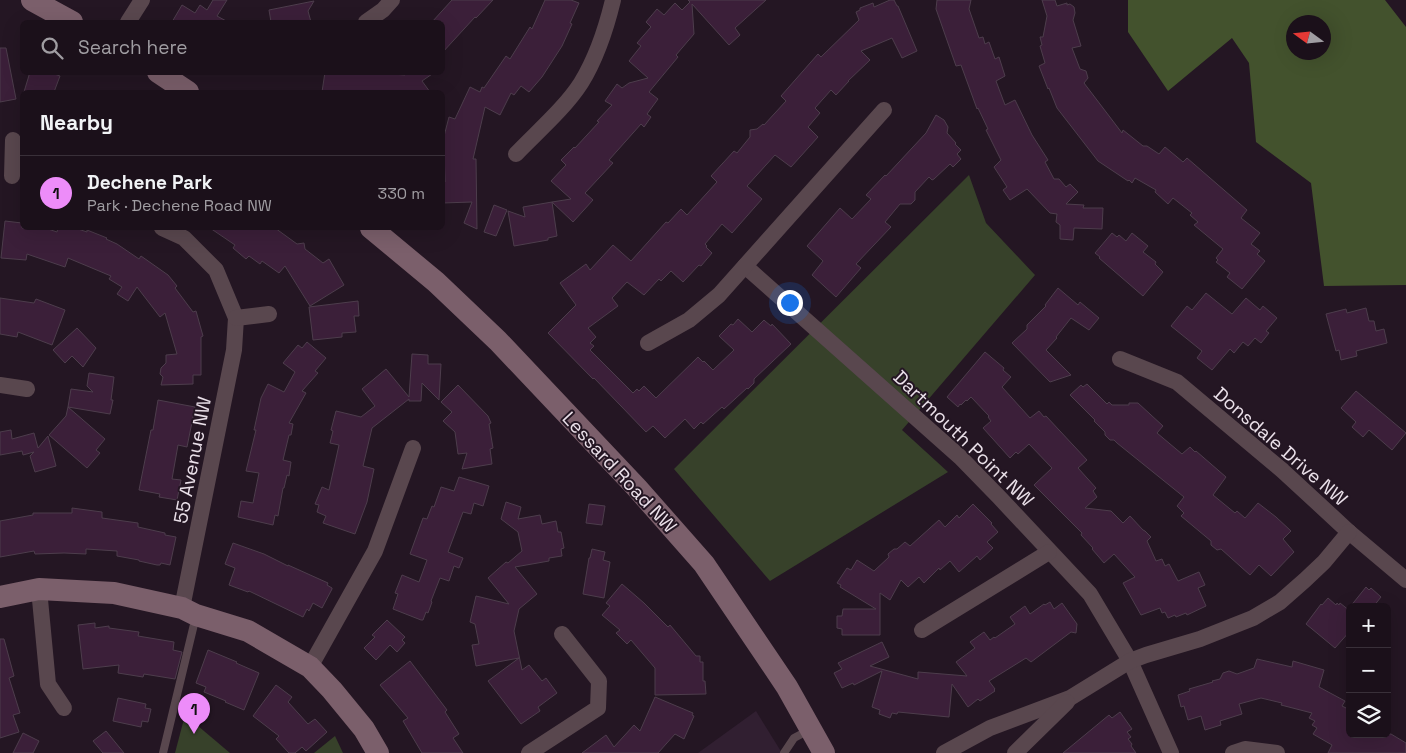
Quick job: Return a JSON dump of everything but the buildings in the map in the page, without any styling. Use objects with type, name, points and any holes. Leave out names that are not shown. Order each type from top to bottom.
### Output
[{"type":"main road","points":[[32,0],[68,20]]},
{"type":"main road","points":[[162,75],[185,90]]},
{"type":"main road","name":"Lessard Road NW","points":[[373,230],[436,282],[498,341],[637,488],[704,564],[787,687],[824,753]]},
{"type":"main road","points":[[0,597],[39,589],[114,594],[189,611],[248,631],[310,667],[364,729],[378,753]]},
{"type":"street","points":[[129,20],[142,0]]},
{"type":"street","points":[[369,20],[383,10],[392,0]]},
{"type":"street","points":[[516,154],[568,100],[581,82],[602,40],[613,0]]},
{"type":"street","points":[[648,343],[689,320],[719,295],[884,110]]},
{"type":"street","points":[[12,176],[14,140]]},
{"type":"street","points":[[166,230],[184,238],[216,270],[236,318],[269,314]]},
{"type":"street","name":"Dartmouth Point NW","points":[[746,266],[953,451],[1090,594],[1130,661],[1171,753]]},
{"type":"street","name":"55 Avenue NW","points":[[189,611],[234,350],[236,318]]},
{"type":"street","name":"Donsdale Drive NW","points":[[1120,358],[1177,382],[1283,471],[1349,532],[1406,580]]},
{"type":"street","points":[[0,385],[27,389]]},
{"type":"street","points":[[310,667],[375,551],[413,448]]},
{"type":"street","points":[[944,753],[990,728],[1070,698],[1130,661],[1200,639],[1253,618],[1280,602],[1305,580],[1324,562],[1349,532]]},
{"type":"street","points":[[922,630],[1049,552]]},
{"type":"street","points":[[39,589],[48,684],[64,708]]},
{"type":"street","points":[[529,753],[598,708],[599,681],[562,634]]},
{"type":"street","points":[[1015,753],[1070,698]]},
{"type":"street","points":[[1233,753],[1245,750],[1277,753]]},
{"type":"lane","points":[[164,753],[189,611]]},
{"type":"lane","points":[[784,753],[794,738],[810,729]]},
{"type":"shaded area","points":[[756,711],[782,753],[698,753]]},
{"type":"green space","points":[[1128,0],[1385,0],[1406,27],[1406,285],[1324,286],[1311,183],[1256,142],[1249,63],[1232,38],[1168,91],[1128,32]]},
{"type":"green space","points":[[969,175],[986,223],[1035,275],[902,430],[948,472],[770,581],[674,469]]},
{"type":"green space","points":[[185,715],[230,753],[175,753]]},
{"type":"green space","points":[[335,736],[343,753],[314,753]]},
{"type":"place","name":"Dechene Park","points":[[194,734]]}]
